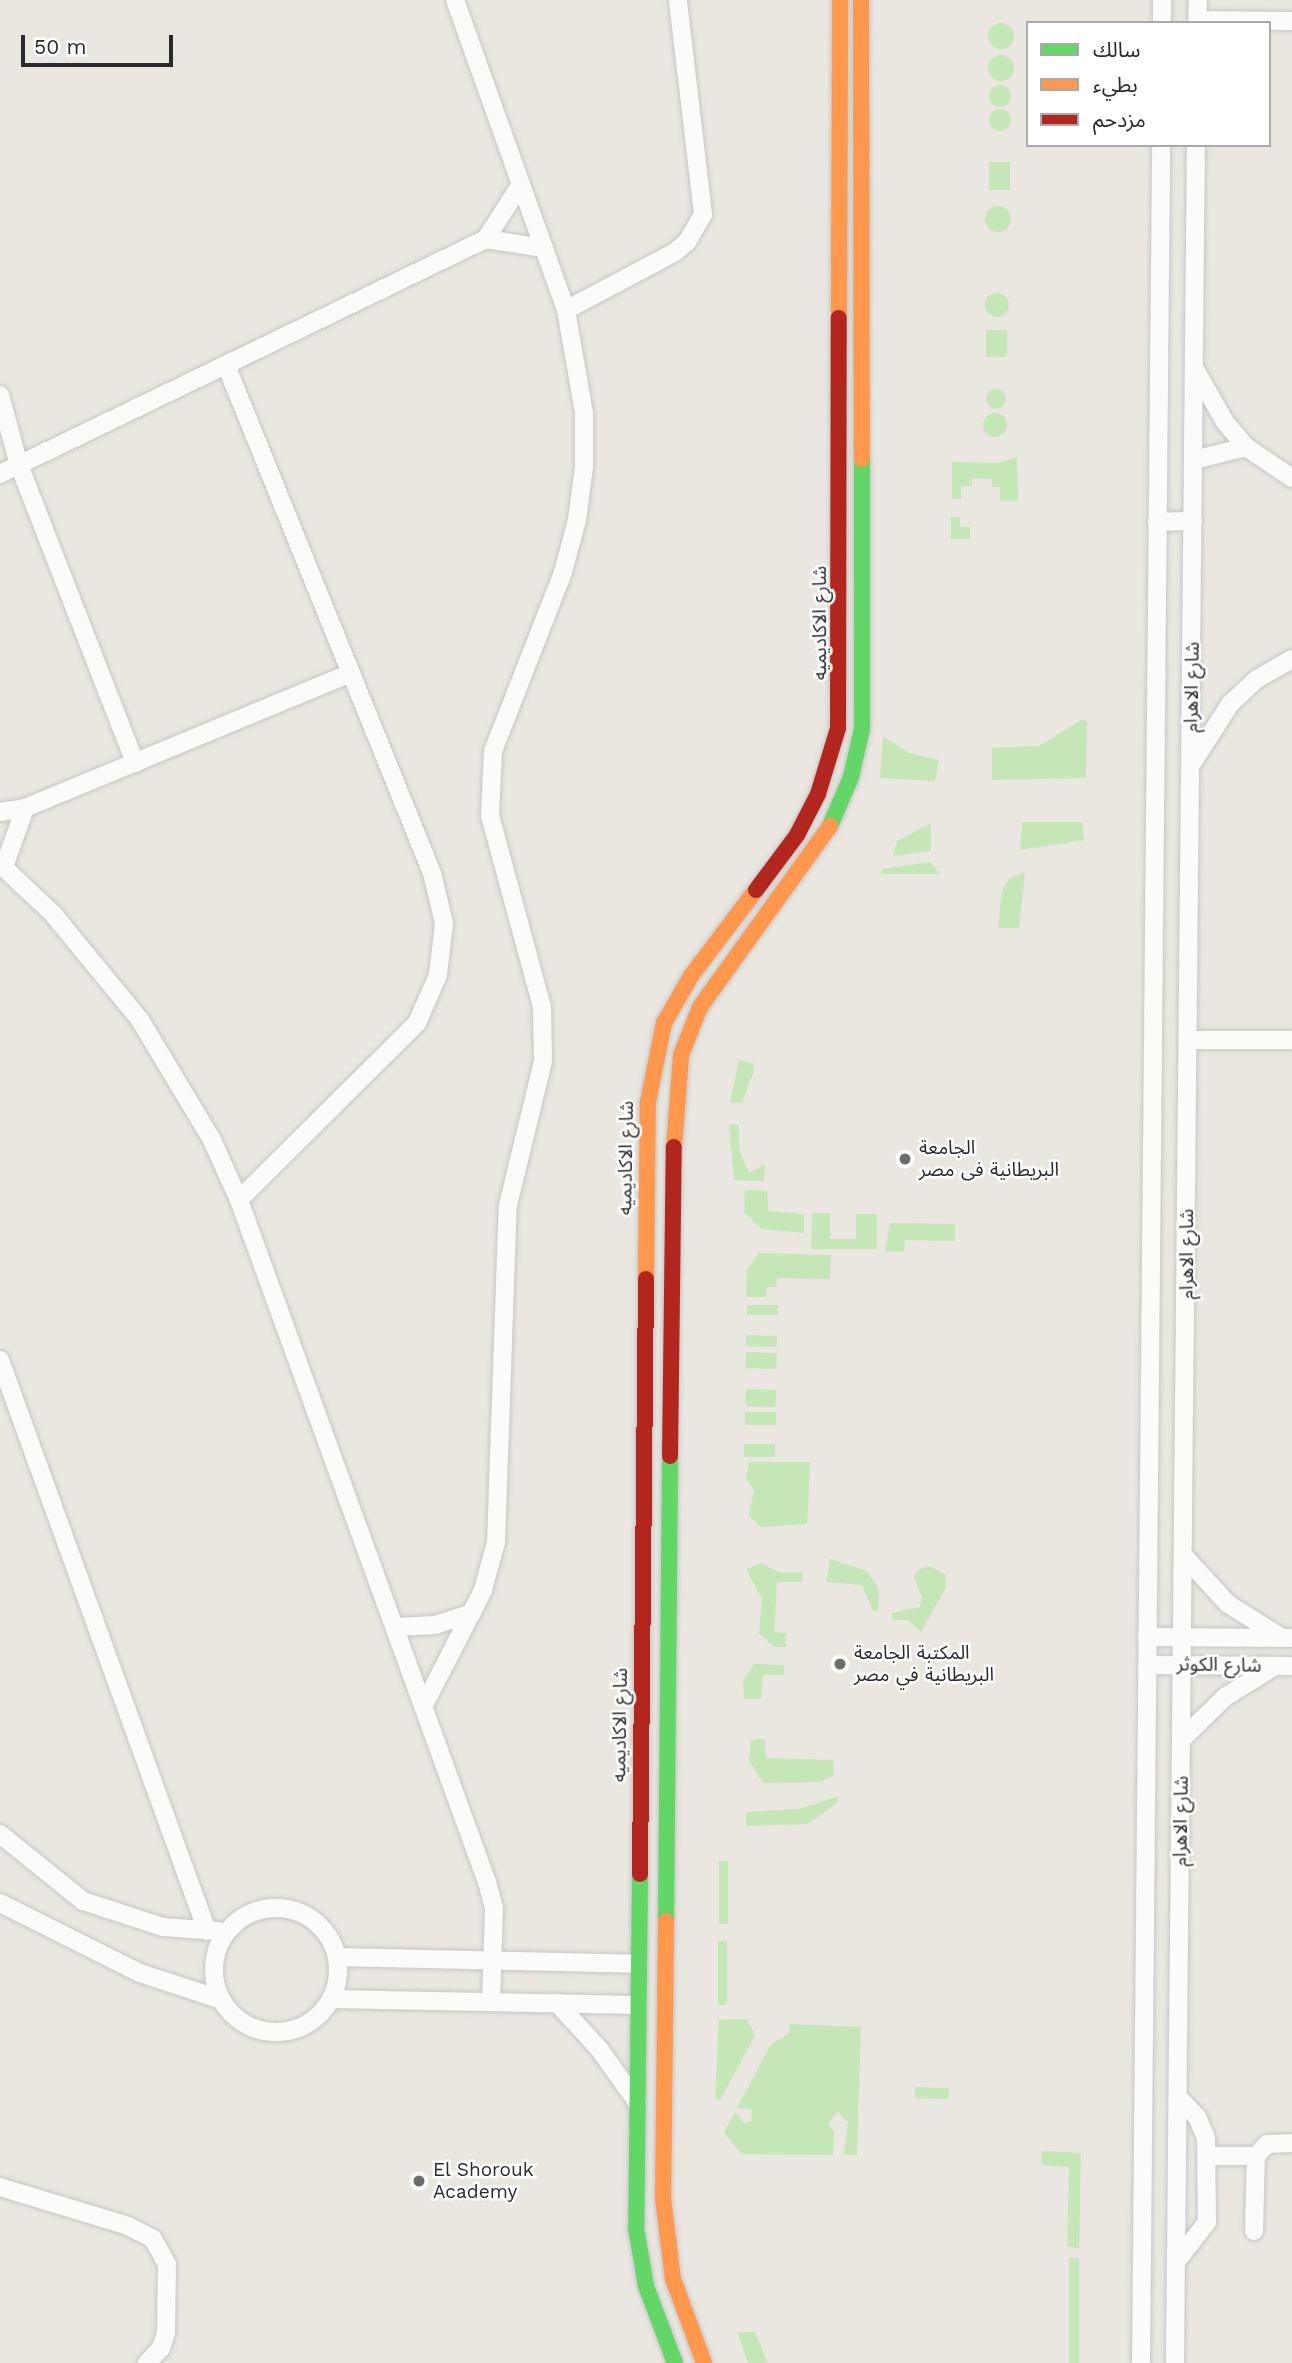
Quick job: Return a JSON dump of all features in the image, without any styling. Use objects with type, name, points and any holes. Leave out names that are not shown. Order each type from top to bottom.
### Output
[{"type":"street","points":[[424,1705],[472,1613],[491,1567],[498,1524],[508,1205],[518,1151],[538,1087],[544,1034],[536,981],[496,849],[489,783],[502,719],[563,572],[577,520],[584,413],[566,310],[456,0]]},
{"type":"street","points":[[566,310],[675,253],[687,242],[703,214],[678,0]]},
{"type":"street","name":"شارع الاكاديميه","points":[[675,2363],[646,2286],[636,2228],[648,1102],[655,1049],[677,999],[797,835],[818,794],[838,727],[841,635],[840,0]]},
{"type":"street","points":[[704,2363],[673,2279],[663,2198],[674,1107],[681,1055],[700,1007],[819,844],[843,800],[862,729],[861,0]]},
{"type":"street","points":[[1162,0],[1162,21]]},
{"type":"street","points":[[1198,0],[1198,21]]},
{"type":"street","name":"شارع الاهرام","points":[[1141,2363],[1161,147]]},
{"type":"street","name":"شارع الاهرام","points":[[1175,2363],[1196,147]]},
{"type":"street","points":[[0,474],[486,239],[521,184]]},
{"type":"street","points":[[486,239],[544,248]]},
{"type":"street","points":[[226,365],[440,898],[444,923],[438,975],[417,1023],[401,1043],[239,1200]]},
{"type":"street","points":[[1193,365],[1219,413],[1246,447],[1292,478]]},
{"type":"street","points":[[0,395],[19,465],[135,763]]},
{"type":"street","points":[[1194,460],[1246,447]]},
{"type":"street","points":[[1157,522],[1193,521]]},
{"type":"street","points":[[841,635],[863,634]]},
{"type":"street","points":[[1191,765],[1230,704],[1257,679],[1292,659]]},
{"type":"street","points":[[0,812],[25,808],[351,673]]},
{"type":"street","points":[[25,808],[2,865],[80,945],[140,1020],[184,1090],[239,1200],[487,1882],[494,1908],[491,2002]]},
{"type":"street","points":[[1188,1040],[1292,1040]]},
{"type":"street","points":[[645,1322],[672,1322]]},
{"type":"street","points":[[0,1360],[208,1931]]},
{"type":"street","points":[[1184,1556],[1228,1604],[1287,1638]]},
{"type":"street","points":[[396,1627],[435,1625],[472,1613]]},
{"type":"street","name":"شارع الكوثر","points":[[1147,1637],[1287,1638]]},
{"type":"street","name":"شارع الكوثر","points":[[1147,1665],[1284,1666]]},
{"type":"street","points":[[1182,1739],[1225,1697],[1284,1666]]},
{"type":"street","points":[[640,1805],[667,1806]]},
{"type":"street","points":[[0,1834],[83,1901],[163,1927],[228,1930],[257,1911],[291,1909],[321,1926],[337,1957],[338,1978],[331,1999],[318,2016],[299,2028],[276,2032],[254,2029],[236,2017],[222,2000],[214,1964],[228,1930]]},
{"type":"street","points":[[0,1903],[140,1973],[222,2000]]},
{"type":"street","points":[[337,1957],[638,1964]]},
{"type":"street","points":[[331,1999],[638,2005]]},
{"type":"street","points":[[557,2003],[600,2050],[637,2102]]},
{"type":"street","points":[[1176,2262],[1207,2222],[1208,2156],[1203,2130],[1178,2097]]},
{"type":"street","points":[[1254,2231],[1256,2155],[1267,2144],[1292,2143]]},
{"type":"street","points":[[1208,2156],[1256,2155]]},
{"type":"street","points":[[0,2187],[128,2227],[153,2239],[167,2264],[166,2333],[161,2348],[147,2363]]},
{"type":"street","points":[[646,2286],[673,2279]]},
{"type":"green space","points":[[1001,23],[1010,27],[1014,36],[1010,45],[1001,49],[992,45],[988,36],[992,27]]},
{"type":"green space","points":[[1001,55],[1010,59],[1014,68],[1010,77],[1001,81],[992,77],[988,68],[992,59]]},
{"type":"green space","points":[[1000,85],[1008,88],[1011,96],[1008,104],[1000,107],[992,104],[989,96],[992,88]]},
{"type":"green space","points":[[1000,109],[1008,112],[1011,120],[1008,128],[1000,131],[992,128],[989,120],[992,112]]},
{"type":"green space","points":[[989,162],[1010,162],[1010,190],[989,190]]},
{"type":"green space","points":[[998,206],[1007,210],[1011,219],[1007,228],[998,232],[989,228],[985,219],[989,210]]},
{"type":"green space","points":[[997,293],[1006,296],[1009,305],[1006,314],[997,317],[988,314],[985,305],[988,296]]},
{"type":"green space","points":[[986,330],[1007,330],[1007,357],[986,357]]},
{"type":"green space","points":[[992,389],[1000,389],[1006,399],[1000,409],[992,409],[986,403],[986,395]]},
{"type":"green space","points":[[995,413],[1006,420],[1007,425],[1000,436],[995,437],[984,430],[983,425],[990,414]]},
{"type":"green space","points":[[1017,457],[1018,501],[1000,501],[1000,487],[992,487],[992,479],[972,478],[972,486],[961,486],[961,499],[952,499],[952,462],[998,463]]},
{"type":"green space","points":[[951,517],[960,517],[960,527],[970,527],[970,539],[951,539]]},
{"type":"green space","points":[[1081,720],[1087,721],[1086,778],[992,780],[992,748],[1039,746]]},
{"type":"green space","points":[[883,736],[909,753],[939,760],[935,781],[880,778]]},
{"type":"green space","points":[[1022,822],[1082,822],[1084,840],[1020,850]]},
{"type":"green space","points":[[931,823],[931,851],[893,856],[897,841]]},
{"type":"green space","points":[[930,862],[940,874],[881,874],[882,869]]},
{"type":"green space","points":[[1025,872],[1019,928],[998,928],[1002,890],[1010,878]]},
{"type":"green space","points":[[739,1060],[753,1063],[754,1071],[742,1103],[730,1102]]},
{"type":"green space","points":[[729,1124],[739,1125],[739,1149],[749,1173],[765,1164],[764,1181],[734,1180]]},
{"type":"green space","points":[[745,1190],[767,1191],[768,1211],[804,1214],[804,1233],[761,1229],[744,1212]]},
{"type":"green space","points":[[812,1213],[830,1213],[830,1239],[856,1239],[856,1214],[877,1214],[877,1249],[811,1249]]},
{"type":"green space","points":[[890,1223],[955,1224],[955,1241],[905,1240],[904,1252],[885,1251]]},
{"type":"green space","points":[[759,1253],[831,1255],[830,1279],[777,1278],[776,1287],[767,1287],[766,1297],[746,1297],[747,1270]]},
{"type":"green space","points":[[747,1305],[778,1305],[778,1315],[747,1315]]},
{"type":"green space","points":[[746,1335],[777,1336],[777,1347],[746,1346]]},
{"type":"green space","points":[[746,1352],[777,1353],[776,1369],[745,1368]]},
{"type":"green space","points":[[746,1389],[776,1390],[775,1407],[745,1406]]},
{"type":"green space","points":[[745,1412],[776,1412],[776,1425],[745,1425]]},
{"type":"green space","points":[[744,1444],[775,1444],[775,1457],[744,1457]]},
{"type":"green space","points":[[749,1462],[810,1462],[807,1524],[761,1527],[749,1515],[754,1490],[746,1478]]},
{"type":"green space","points":[[830,1559],[867,1571],[879,1589],[878,1611],[873,1611],[862,1585],[826,1582]]},
{"type":"green space","points":[[762,1563],[778,1572],[803,1573],[802,1582],[777,1582],[774,1632],[786,1633],[786,1647],[774,1647],[759,1633],[762,1599],[746,1569]]},
{"type":"green space","points":[[930,1566],[945,1574],[946,1588],[921,1632],[908,1620],[893,1620],[892,1613],[920,1607],[922,1597],[914,1576],[919,1569]]},
{"type":"green space","points":[[754,1664],[784,1665],[784,1675],[763,1675],[761,1699],[744,1699],[743,1681]]},
{"type":"green space","points":[[765,1739],[766,1758],[833,1760],[834,1775],[821,1782],[763,1783],[749,1761],[751,1740]]},
{"type":"green space","points":[[838,1796],[837,1803],[808,1824],[746,1826],[746,1812],[799,1809]]},
{"type":"green space","points":[[719,1861],[728,1861],[728,1924],[719,1924]]},
{"type":"green space","points":[[718,1941],[727,1941],[727,2005],[718,2005]]},
{"type":"green space","points":[[747,2019],[755,2035],[720,2101],[715,2098],[719,2020]]},
{"type":"green space","points":[[790,2024],[861,2027],[857,2155],[844,2155],[848,2122],[838,2112],[828,2123],[834,2132],[833,2155],[742,2154],[724,2133],[735,2112],[744,2123],[752,2121],[751,2109],[737,2108],[770,2046],[789,2033]]},
{"type":"green space","points":[[915,2087],[949,2088],[949,2099],[915,2098]]},
{"type":"green space","points":[[1042,2151],[1081,2153],[1079,2248],[1067,2247],[1069,2167],[1041,2165]]},
{"type":"green space","points":[[1069,2258],[1079,2258],[1079,2363],[1069,2363]]},
{"type":"green space","points":[[737,2332],[755,2332],[768,2363],[748,2363]]},
{"type":"traffic: fast","points":[[830,826],[851,777],[862,729],[862,459]]},
{"type":"traffic: fast","points":[[666,1921],[670,1456]]},
{"type":"traffic: fast","points":[[640,1874],[636,2228],[646,2286],[675,2363]]},
{"type":"traffic: slow","points":[[839,318],[840,0]]},
{"type":"traffic: slow","points":[[861,0],[862,459]]},
{"type":"traffic: slow","points":[[674,1147],[681,1055],[700,1007],[830,826]]},
{"type":"traffic: slow","points":[[646,1279],[648,1102],[664,1023],[691,976],[756,890]]},
{"type":"traffic: slow","points":[[666,1921],[663,2198],[673,2279],[704,2363]]},
{"type":"traffic: jam","points":[[756,890],[797,835],[818,794],[838,728],[839,318]]},
{"type":"traffic: jam","points":[[670,1456],[674,1147]]},
{"type":"traffic: jam","points":[[640,1874],[646,1279]]},
{"type":"place","name":"الجامعة البريطانية فى مصر","points":[[905,1159]]},
{"type":"place","name":"المكتبة الجامعة البريطانية في مصر","points":[[840,1664]]},
{"type":"place","name":"El Shorouk Academy","points":[[419,2181]]}]
